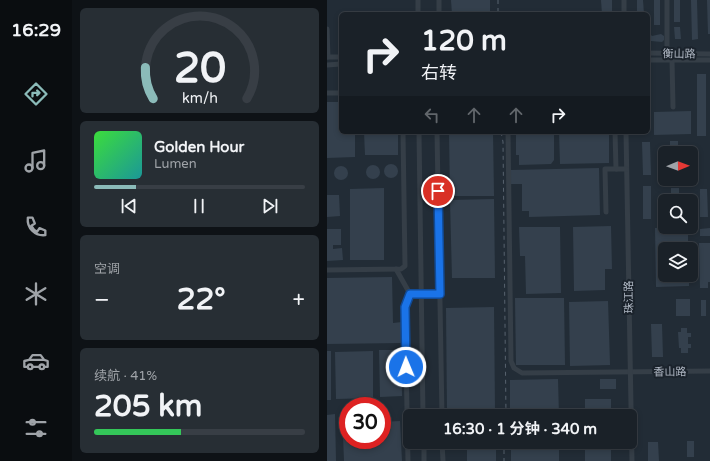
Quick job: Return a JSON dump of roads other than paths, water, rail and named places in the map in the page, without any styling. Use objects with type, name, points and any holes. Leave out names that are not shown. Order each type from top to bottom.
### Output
[{"type":"street","points":[[418,0],[418,12]]},
{"type":"street","points":[[439,0],[439,12]]},
{"type":"street","points":[[624,0],[624,12]]},
{"type":"street","points":[[667,0],[667,54]]},
{"type":"street","points":[[327,29],[328,57],[339,57]]},
{"type":"street","name":"衡山路","points":[[650,53],[710,54]]},
{"type":"street","name":"衡山路","points":[[650,60],[710,60]]},
{"type":"street","points":[[672,60],[673,107]]},
{"type":"street","points":[[327,65],[339,64]]},
{"type":"street","points":[[327,93],[339,93]]},
{"type":"street","points":[[327,270],[401,269],[405,266],[403,134]]},
{"type":"street","points":[[419,134],[423,409]]},
{"type":"street","points":[[437,134],[442,409]]},
{"type":"street","name":"香山路","points":[[508,134],[511,361],[514,368],[522,373],[710,371]]},
{"type":"street","points":[[615,134],[616,169]]},
{"type":"street","name":"珠江路","points":[[626,134],[632,461]]},
{"type":"street","points":[[606,212],[605,169],[626,169]]},
{"type":"street","points":[[396,269],[410,294]]},
{"type":"street","points":[[410,294],[440,294]]},
{"type":"street","points":[[406,409],[405,307],[410,294]]},
{"type":"street","points":[[407,449],[407,461]]},
{"type":"street","points":[[424,449],[424,461]]},
{"type":"street","points":[[442,449],[443,461]]},
{"type":"railway","points":[[498,0],[498,12]]},
{"type":"railway","points":[[501,134],[503,142],[506,409]]},
{"type":"railway","points":[[504,449],[504,461]]}]
